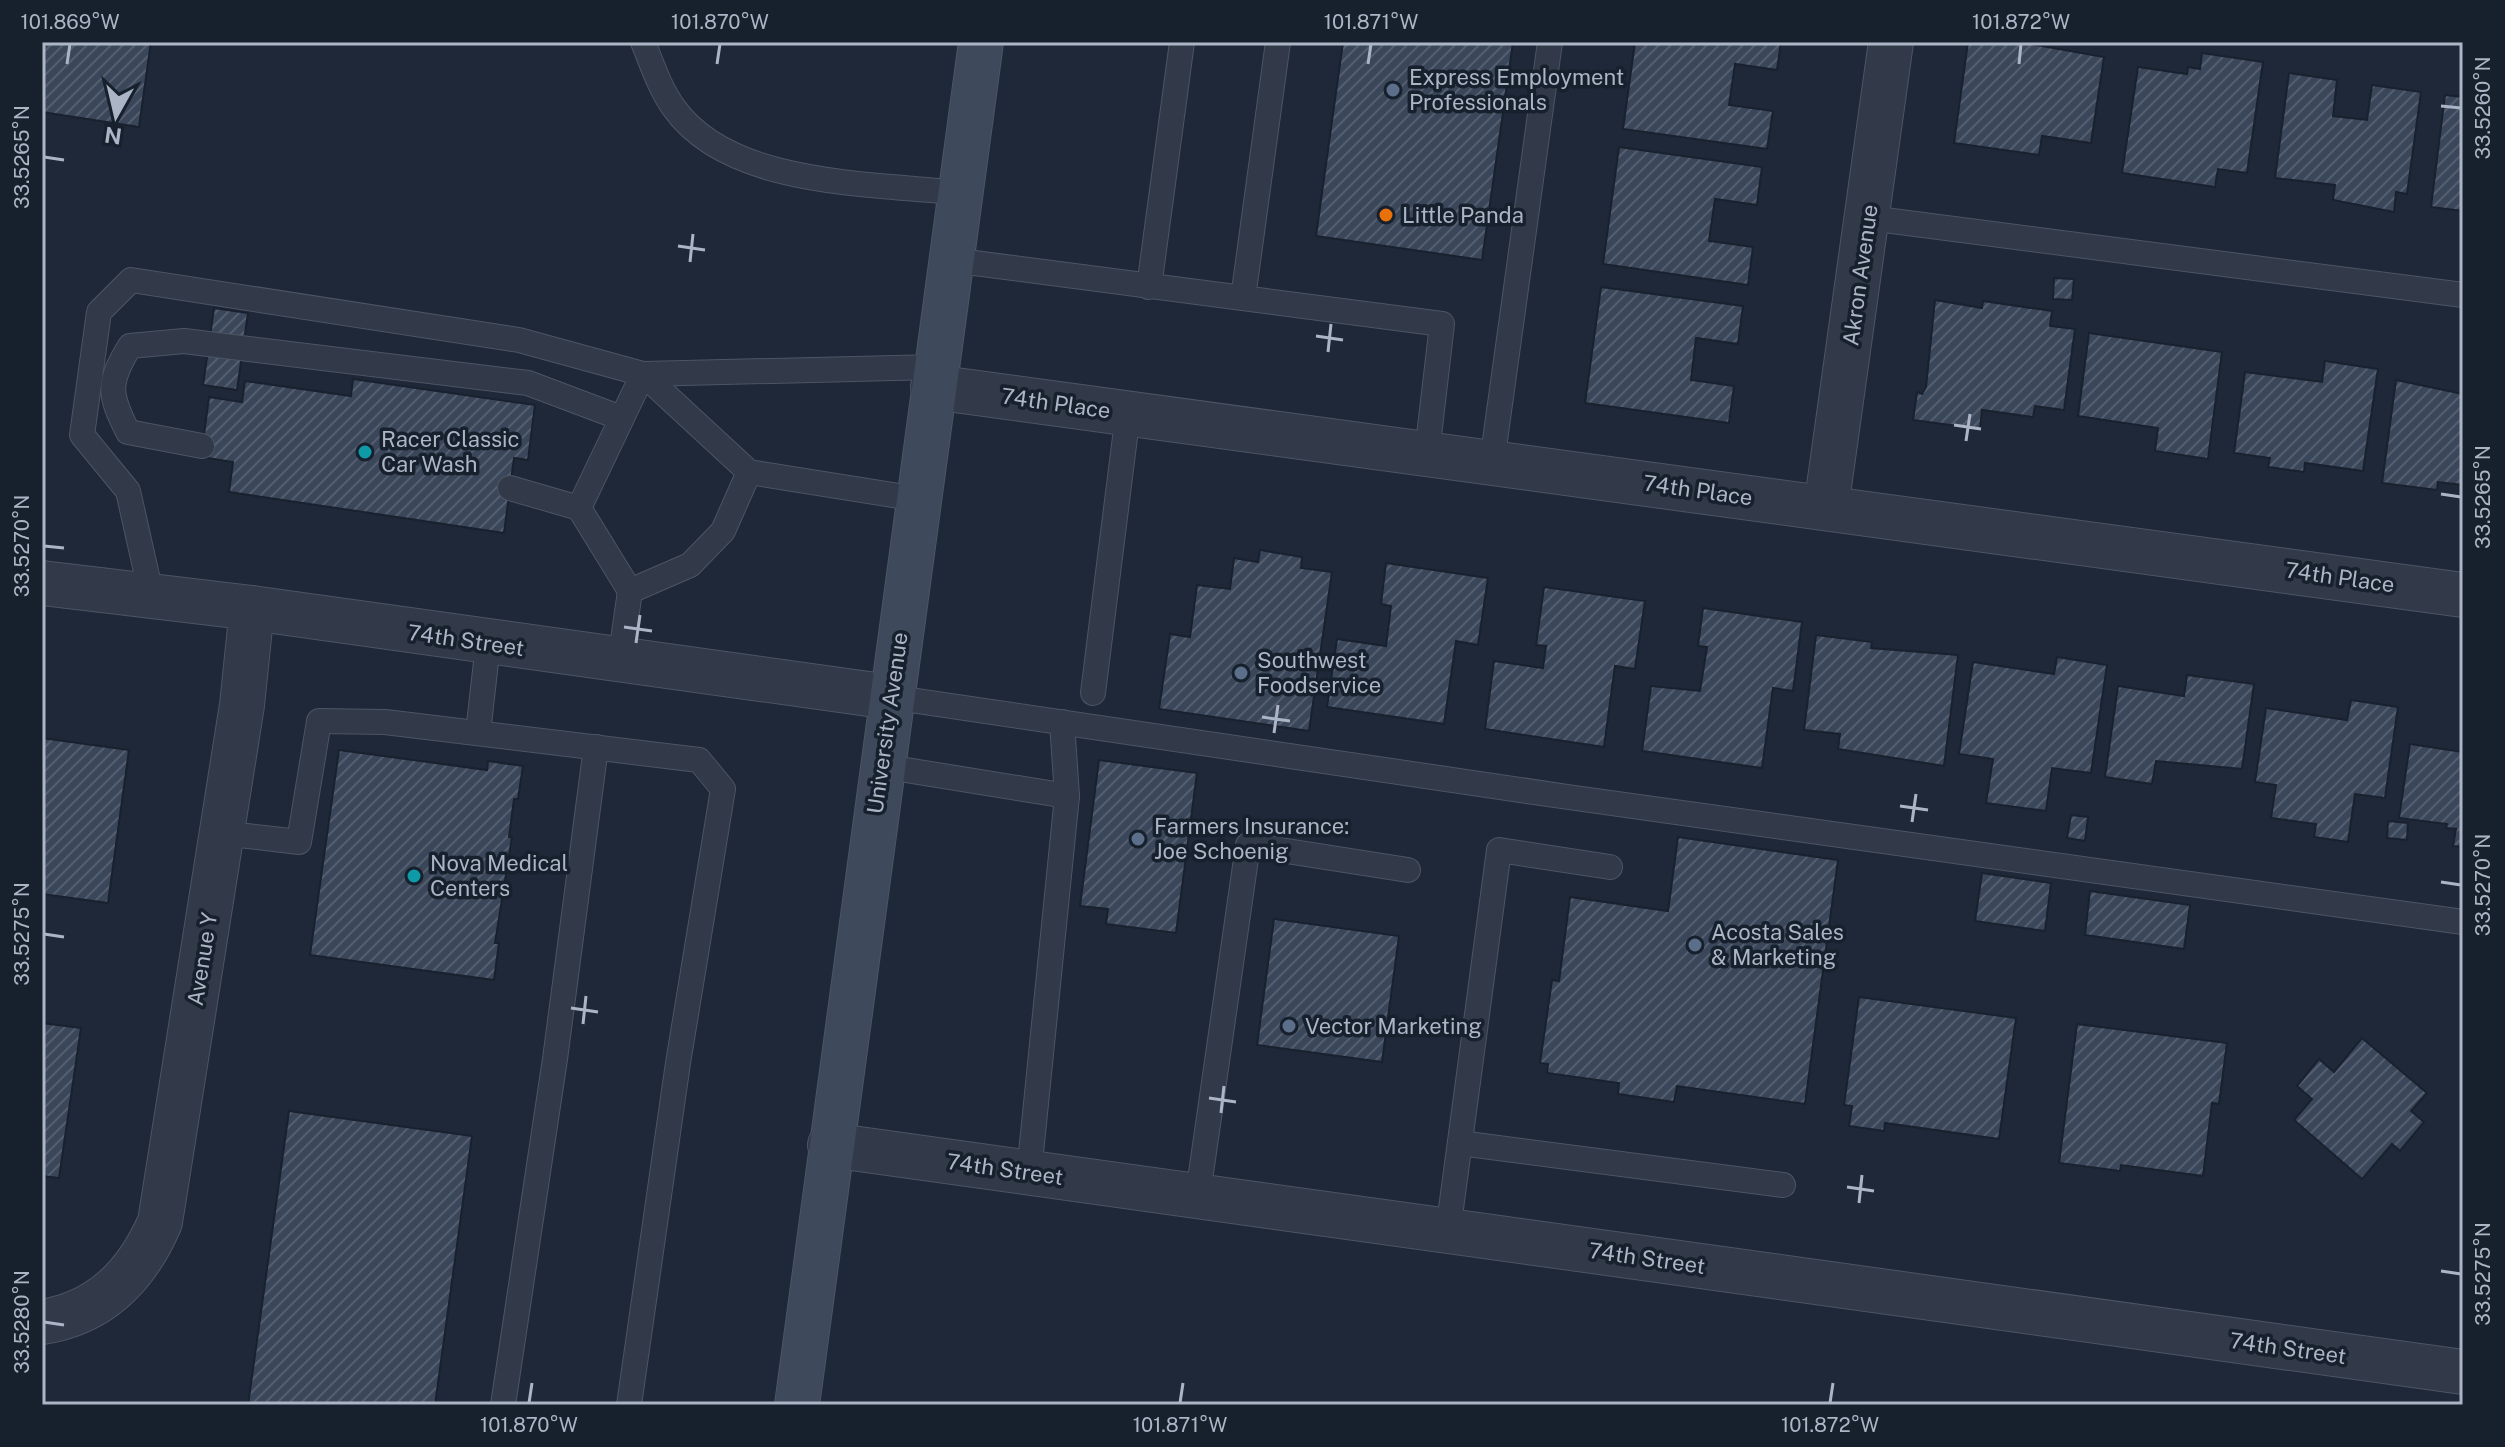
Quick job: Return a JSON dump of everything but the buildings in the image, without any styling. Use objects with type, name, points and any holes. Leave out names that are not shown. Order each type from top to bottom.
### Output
[{"type":"main road","name":"University Avenue","points":[[797,1405],[890,697],[981,42]]},
{"type":"street","name":"Akron Avenue","points":[[1826,508],[1869,218],[1891,42]]},
{"type":"street","name":"74th Place","points":[[934,377],[1128,413],[2463,595]]},
{"type":"street","name":"74th Street","points":[[42,583],[252,608],[488,644],[890,697]]},
{"type":"street","name":"Avenue Y","points":[[42,1322],[62,1319],[111,1295],[136,1267],[160,1222],[222,833],[252,608]]},
{"type":"street","name":"74th Street","points":[[830,1145],[2463,1372]]},
{"type":"lane","points":[[643,42],[675,110],[707,140],[740,160],[784,173],[960,193]]},
{"type":"lane","points":[[1149,287],[1182,42]]},
{"type":"lane","points":[[1243,298],[1278,42]]},
{"type":"lane","points":[[1492,462],[1550,42]]},
{"type":"lane","points":[[1869,218],[2463,295]]},
{"type":"lane","points":[[951,260],[1442,324],[1427,453]]},
{"type":"lane","points":[[152,598],[128,491],[82,435],[99,312],[131,280],[519,340],[643,374],[934,377]]},
{"type":"lane","points":[[202,446],[128,432],[111,398],[116,368],[130,346],[184,341],[528,383],[621,418]]},
{"type":"lane","points":[[579,508],[643,374]]},
{"type":"lane","points":[[643,374],[749,472],[918,499]]},
{"type":"lane","points":[[1093,693],[1128,413]]},
{"type":"lane","points":[[630,591],[690,565],[723,531],[749,472]]},
{"type":"lane","points":[[510,488],[579,508],[630,591],[620,661]]},
{"type":"lane","points":[[478,733],[488,644]]},
{"type":"lane","points":[[890,697],[2463,922]]},
{"type":"lane","points":[[222,833],[299,842],[319,721],[385,722],[699,760],[723,789],[678,1063],[629,1405]]},
{"type":"lane","points":[[1029,1173],[1067,796],[1062,722]]},
{"type":"lane","points":[[503,1405],[555,1059],[596,747]]},
{"type":"lane","points":[[881,766],[1067,796]]},
{"type":"lane","points":[[1198,1194],[1248,845],[1408,870]]},
{"type":"lane","points":[[1448,1231],[1499,850],[1610,867]]},
{"type":"lane","points":[[1460,1143],[1783,1185]]},
{"type":"place","name":"Express Employment Professionals","points":[[1393,90]]},
{"type":"place","name":"Little Panda","points":[[1386,215]]},
{"type":"place","name":"Racer Classic Car Wash","points":[[365,452]]},
{"type":"place","name":"Southwest Foodservice","points":[[1241,673]]},
{"type":"place","name":"Farmers Insurance: Joe Schoenig","points":[[1138,839]]},
{"type":"place","name":"Nova Medical Centers","points":[[414,876]]},
{"type":"place","name":"Acosta Sales & Marketing","points":[[1695,945]]},
{"type":"place","name":"Vector Marketing","points":[[1289,1026]]}]
